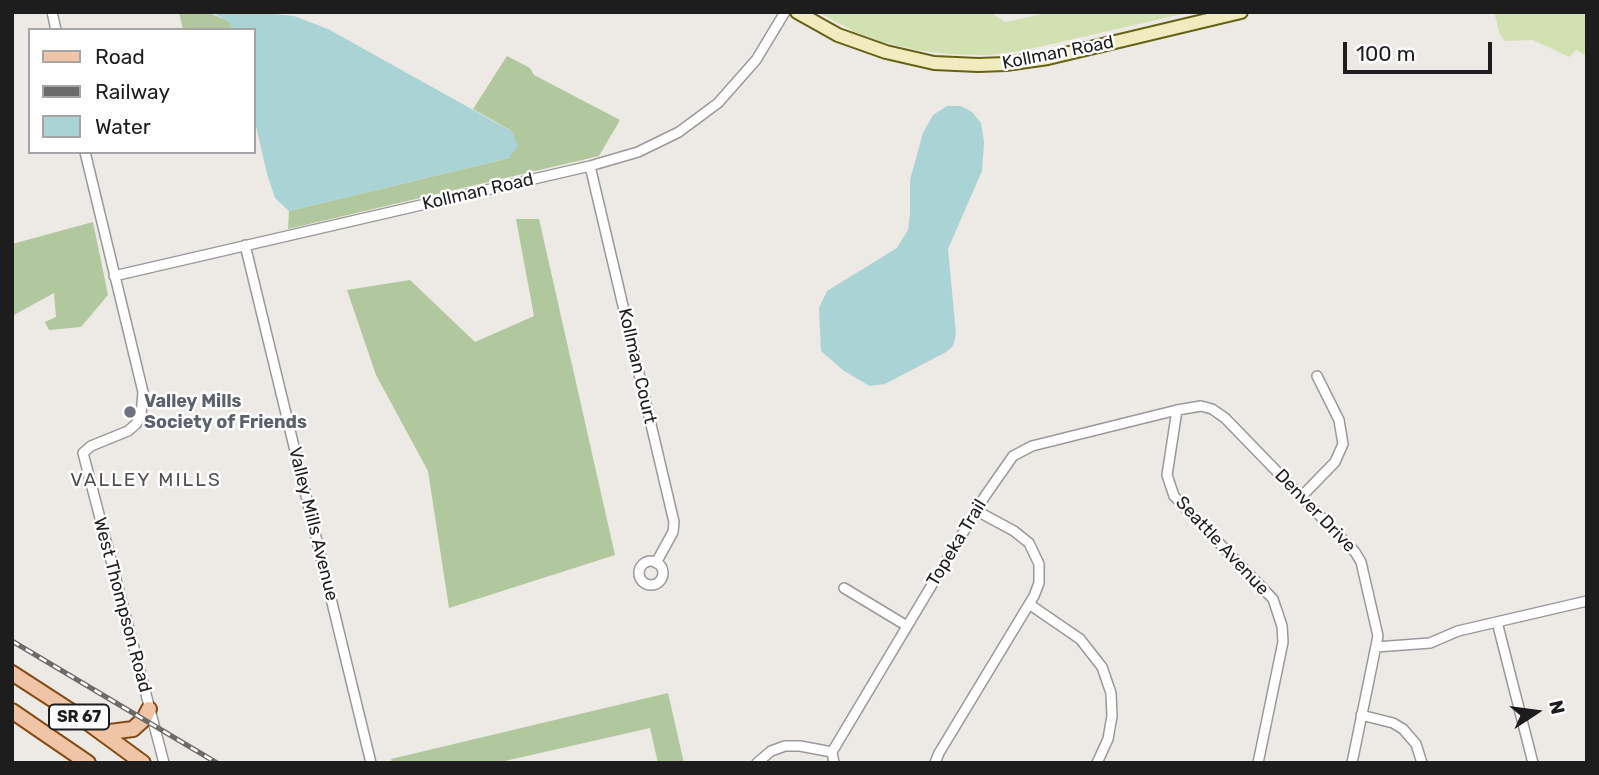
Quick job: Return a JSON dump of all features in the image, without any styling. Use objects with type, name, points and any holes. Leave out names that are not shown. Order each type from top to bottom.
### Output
[{"type":"main road","name":"SR 67","points":[[12,673],[143,763]]},
{"type":"main road","points":[[102,733],[133,729],[141,723],[149,709]]},
{"type":"main road","name":"SR 67","points":[[12,711],[88,763]]},
{"type":"street","name":"Kollman Road","points":[[114,276],[590,166],[652,146],[686,128],[706,113],[744,75],[785,12]]},
{"type":"street","name":"Kollman Road","points":[[797,12],[838,35],[886,52],[921,61],[978,65],[1020,63],[1048,58],[1241,12]]},
{"type":"street","name":"West Thompson Road","points":[[85,154],[143,392],[141,416],[136,424],[128,431],[91,446],[83,453],[164,763]]},
{"type":"street","name":"Kollman Court","points":[[590,166],[674,522],[673,532],[656,563]]},
{"type":"street","name":"Valley Mills Avenue","points":[[245,245],[371,763]]},
{"type":"street","points":[[1301,497],[1332,465],[1343,444],[1341,425],[1317,376]]},
{"type":"street","name":"Topeka Trail","points":[[832,752],[1007,462],[1023,449],[1193,406],[1209,408]]},
{"type":"street","name":"Denver Drive","points":[[1209,408],[1224,418],[1362,562],[1377,626],[1377,647],[1352,763]]},
{"type":"street","name":"Seattle Avenue","points":[[1177,410],[1167,468],[1167,478],[1174,496],[1273,599],[1282,626],[1283,642],[1258,763]]},
{"type":"street","points":[[935,763],[939,752],[1036,592],[1040,573],[1034,549],[1014,531],[977,511]]},
{"type":"street","points":[[844,588],[907,626]]},
{"type":"street","points":[[1377,647],[1430,643],[1458,631],[1587,600]]},
{"type":"street","points":[[1029,604],[1080,639],[1102,667],[1111,693],[1112,716],[1108,739],[1097,763]]},
{"type":"street","points":[[1497,622],[1533,763]]},
{"type":"street","points":[[1361,715],[1393,723],[1403,729],[1416,744],[1422,763]]},
{"type":"street","points":[[757,763],[779,747],[797,746],[832,752],[834,763]]},
{"type":"green space","points":[[179,12],[206,12],[229,21],[233,28],[183,28]]},
{"type":"green space","points":[[818,12],[990,12],[1006,22],[1051,12],[1191,12],[1021,51],[987,55],[948,54],[882,42],[855,32]]},
{"type":"green space","points":[[1494,12],[1587,12],[1587,56],[1576,50],[1569,57],[1533,40],[1505,41],[1500,35]]},
{"type":"green space","points":[[507,56],[530,68],[534,75],[620,120],[599,156],[288,229],[289,211],[509,158],[512,131],[473,109]]},
{"type":"green space","points":[[516,219],[539,219],[615,555],[449,608],[428,471],[376,375],[347,290],[410,280],[475,342],[534,316]]},
{"type":"green space","points":[[93,222],[108,295],[81,327],[49,330],[45,322],[56,317],[54,293],[12,316],[12,244]]},
{"type":"green space","points":[[668,693],[684,763],[658,763],[650,728],[496,763],[392,763],[391,759]]},
{"type":"water","points":[[210,12],[258,12],[294,16],[328,29],[512,131],[518,146],[509,158],[289,211],[275,198],[256,126],[256,28],[233,28],[228,21]]},
{"type":"water","points":[[947,106],[961,106],[972,112],[981,123],[984,142],[982,171],[948,249],[956,334],[953,346],[885,384],[870,386],[844,371],[821,351],[819,308],[827,291],[897,248],[908,230],[910,180],[923,133],[933,115]]},
{"type":"railway","points":[[12,641],[217,763]]},
{"type":"place","name":"Valley Mills Society of Friends","points":[[130,412]]},
{"type":"district","name":"VALLEY MILLS","points":[[146,481]]}]
